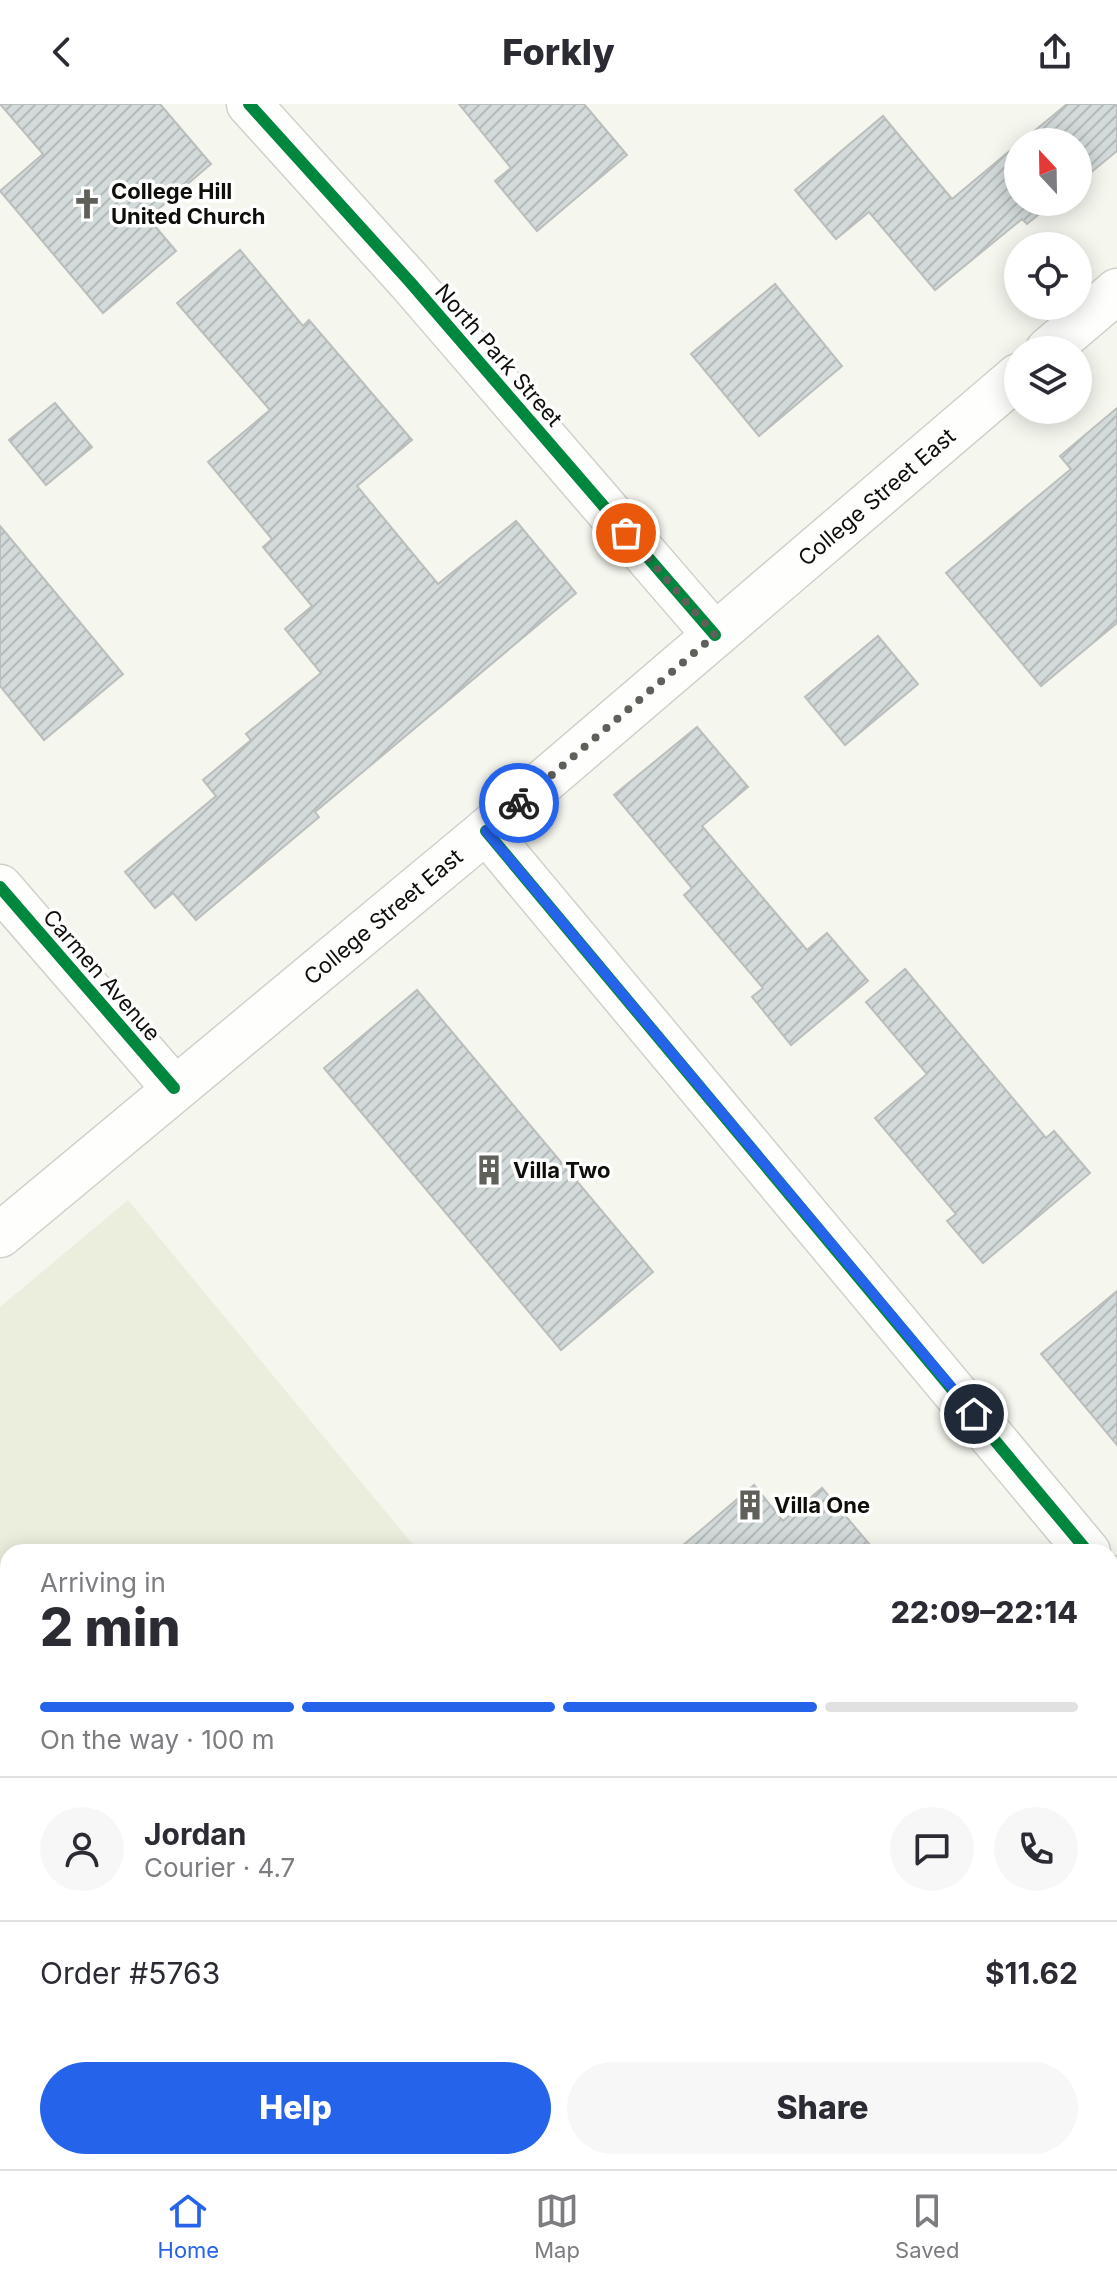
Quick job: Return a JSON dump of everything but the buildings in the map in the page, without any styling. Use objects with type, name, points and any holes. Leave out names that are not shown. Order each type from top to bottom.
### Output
[{"type":"street","name":"North Park Street","points":[[249,104],[410,282],[715,635]]},
{"type":"street","points":[[1064,336],[1117,291]]},
{"type":"street","name":"College Street East","points":[[0,1235],[486,831],[1004,388]]},
{"type":"street","points":[[486,831],[1081,1544]]},
{"type":"street","name":"Carmen Avenue","points":[[0,887],[174,1088]]},
{"type":"shaded area","points":[[128,1200],[412,1544],[0,1544],[0,1307]]},
{"type":"cycle path","points":[[249,104],[410,282],[715,635]]},
{"type":"cycle path","points":[[486,831],[1081,1544]]},
{"type":"cycle path","points":[[0,887],[174,1088]]},
{"type":"way so far","points":[[519,803],[715,635],[626,533]]},
{"type":"place","name":"College Hill United Church","points":[[87,204]]},
{"type":"place","name":"Villa Two","points":[[489,1170]]},
{"type":"place","name":"Villa One","points":[[750,1505]]},
{"type":"route","points":[[519,803],[486,831],[974,1414]]}]
